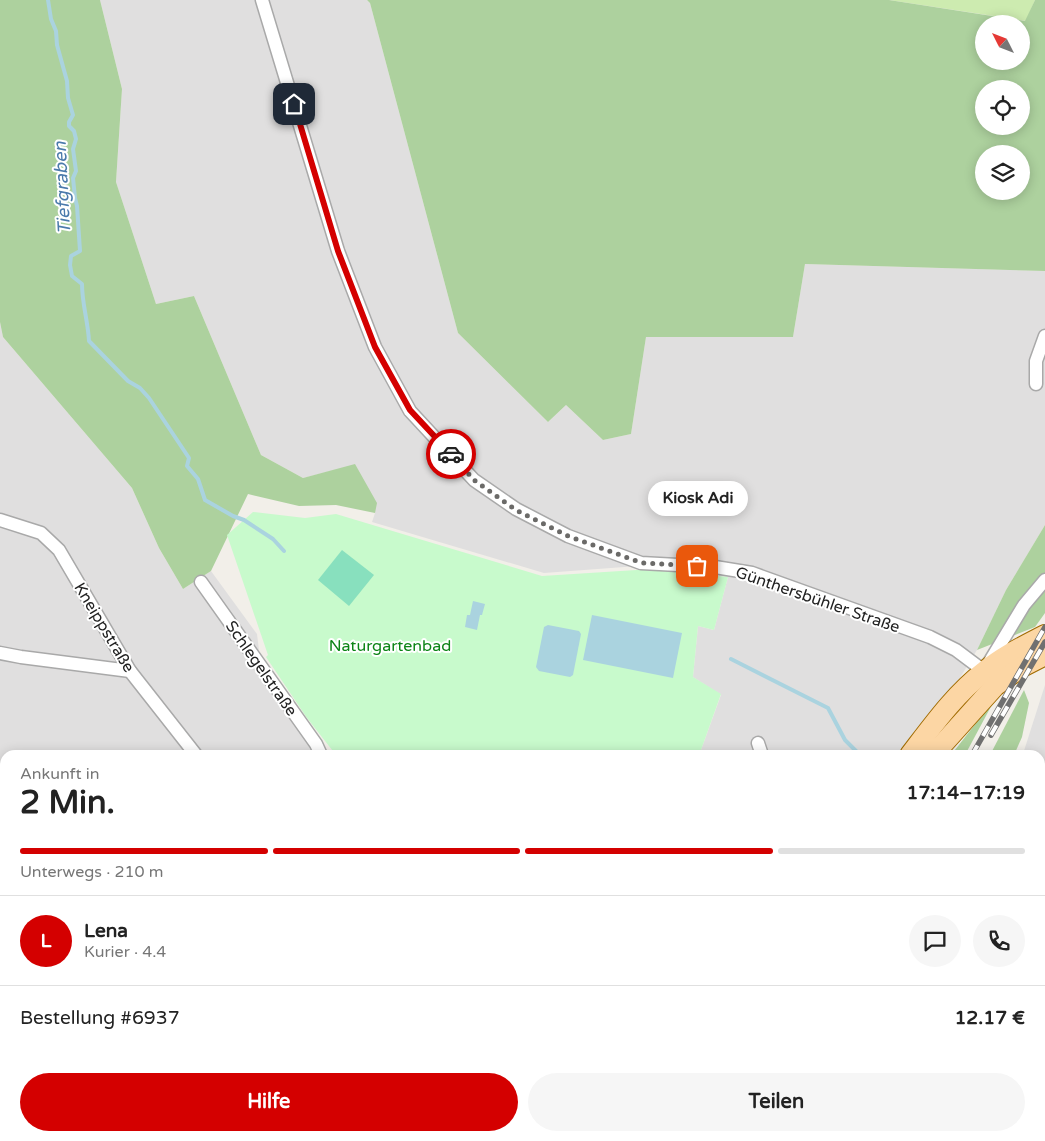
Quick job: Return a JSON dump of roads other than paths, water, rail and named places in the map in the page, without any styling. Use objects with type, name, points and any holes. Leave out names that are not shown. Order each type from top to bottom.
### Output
[{"type":"main road","points":[[937,750],[1009,654],[1045,635]]},
{"type":"main road","points":[[914,750],[948,706],[989,679],[1020,668],[1045,655]]},
{"type":"street","name":"Günthersbühler Straße","points":[[262,0],[338,251],[375,347],[410,410],[474,480],[516,510],[568,536],[642,563],[716,567],[752,573],[930,637],[956,650],[989,679]]},
{"type":"street","points":[[1036,384],[1036,361],[1045,336]]},
{"type":"street","name":"Kneippstraße","points":[[0,520],[41,533],[59,550],[130,671],[192,750]]},
{"type":"street","points":[[989,679],[1024,605],[1045,580]]},
{"type":"street","name":"Schlegelstraße","points":[[201,582],[319,750]]},
{"type":"street","points":[[0,653],[130,671]]},
{"type":"water","points":[[473,601],[485,604],[482,615],[480,615],[477,630],[465,627],[467,615],[470,615]]},
{"type":"water","points":[[592,615],[682,633],[673,678],[583,660]]},
{"type":"water","points":[[548,625],[579,631],[581,634],[573,675],[570,677],[539,671],[536,667],[544,627]]},
{"type":"waterway","name":"Tiefgraben","points":[[48,0],[73,115],[69,126],[74,131],[76,139],[73,149],[76,171],[73,178],[80,251],[71,256],[70,265],[72,276],[82,284],[89,341],[128,381],[140,388],[149,398],[189,458],[187,466],[198,479],[205,500],[244,520],[273,539],[284,551]]},
{"type":"waterway","name":"Tiefgraben","points":[[731,659],[828,708],[845,740],[855,750]]},
{"type":"railway","points":[[975,750],[1045,627]]},
{"type":"railway","points":[[991,735],[1045,642]]},
{"type":"place","name":"Kiosk Adi","points":[[697,566]]},
{"type":"park label","name":"Naturgartenbad","points":[[390,645]]}]
